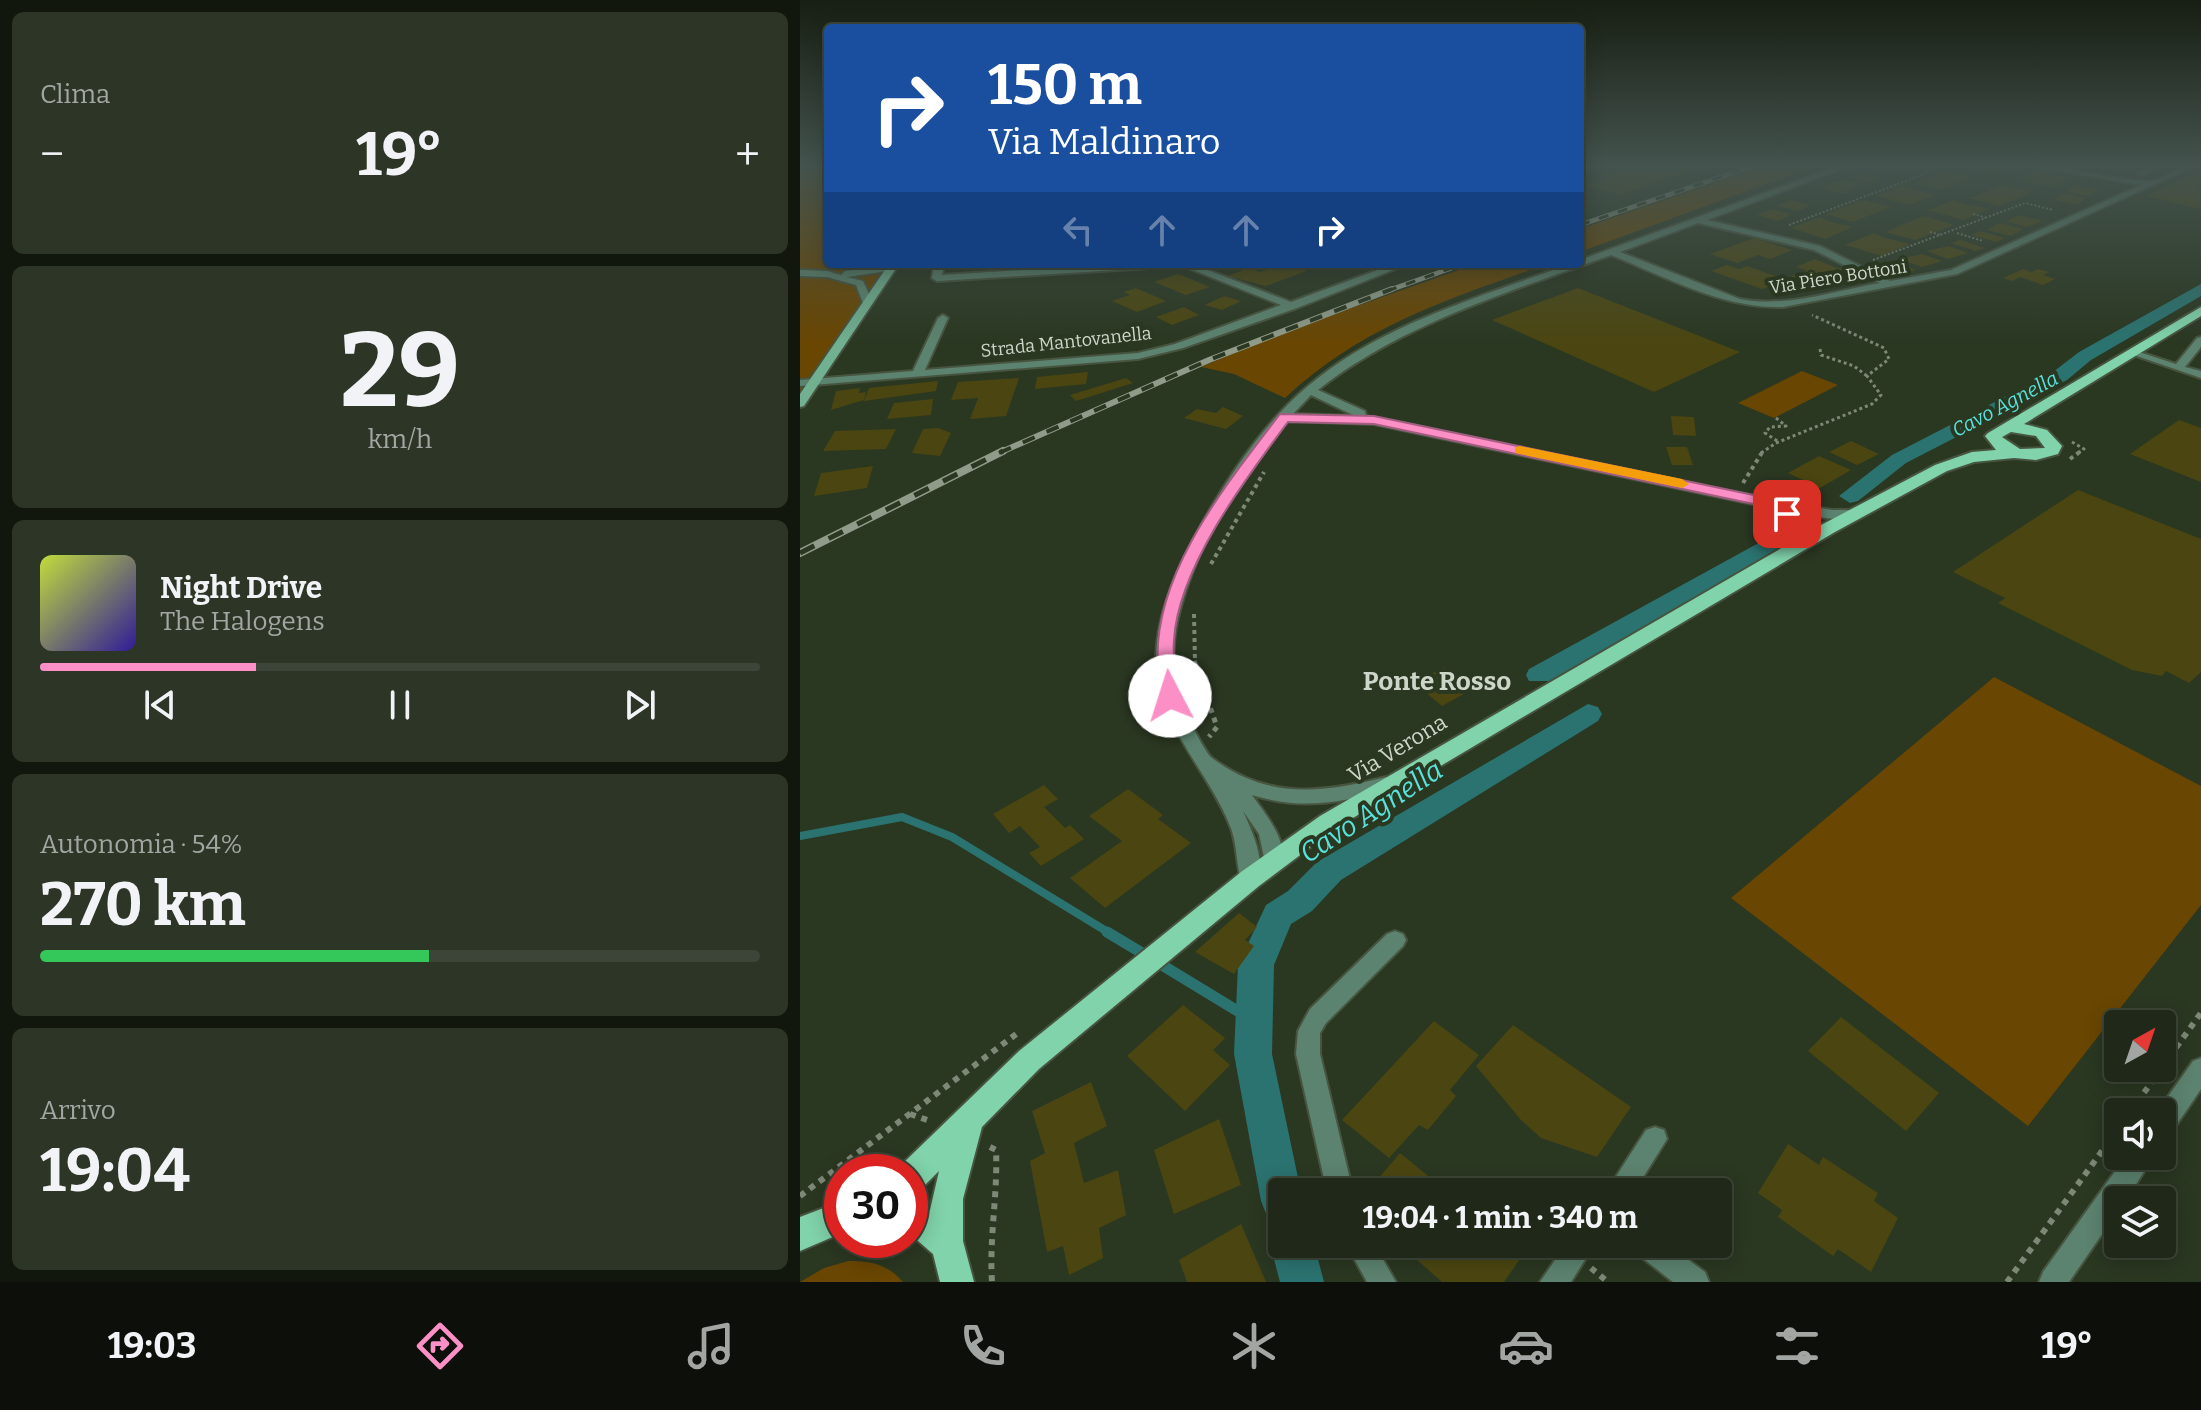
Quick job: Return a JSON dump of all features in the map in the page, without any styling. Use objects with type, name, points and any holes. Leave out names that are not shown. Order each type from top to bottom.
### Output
[{"type":"main road","points":[[800,403],[892,268]]},
{"type":"main road","name":"Via Verona","points":[[928,1160],[1029,1060],[1170,944],[1273,862],[1392,782],[1803,543],[1941,468],[1958,454],[1994,440],[1998,430],[2010,427],[2201,311]]},
{"type":"main road","points":[[2048,437],[2044,418],[2055,400]]},
{"type":"main road","points":[[2010,427],[2031,430],[2048,437]]},
{"type":"main road","name":"Via Verona","points":[[1941,468],[1992,453],[2044,454],[2054,446],[2048,437]]},
{"type":"main road","points":[[1994,440],[2014,453]]},
{"type":"main road","points":[[946,1241],[947,1199],[970,1118]]},
{"type":"main road","points":[[800,1234],[824,1224]]},
{"type":"main road","points":[[928,1225],[946,1241],[957,1266],[957,1282]]},
{"type":"street","points":[[1584,264],[1693,224]]},
{"type":"street","points":[[1713,224],[1817,248],[1891,285]]},
{"type":"street","name":"Via Piero Bottoni","points":[[1614,253],[1737,301],[1757,305],[1789,303],[1891,285],[1975,265],[2064,224]]},
{"type":"street","points":[[800,272],[836,268],[860,283],[868,303]]},
{"type":"street","points":[[938,268],[937,278],[1101,268]]},
{"type":"street","points":[[1193,268],[1293,306]]},
{"type":"street","name":"Strada Mantovanella","points":[[800,383],[1138,356],[1179,346],[1393,268]]},
{"type":"street","points":[[1392,782],[1346,795],[1307,800],[1261,793],[1229,778],[1210,763],[1197,747],[1170,696],[1164,640],[1176,587],[1235,483],[1284,417],[1311,391],[1387,339],[1442,314],[1572,268]]},
{"type":"street","points":[[917,374],[943,318]]},
{"type":"street","points":[[2178,368],[2201,340]]},
{"type":"street","points":[[2133,353],[2201,375]]},
{"type":"street","points":[[1311,391],[1374,420]]},
{"type":"street","points":[[1284,417],[1374,420],[1768,503],[1832,514],[1857,514]]},
{"type":"street","points":[[1768,503],[1798,524],[1803,543]]},
{"type":"street","points":[[1210,763],[1250,854],[1250,879]]},
{"type":"street","points":[[1229,778],[1268,833],[1273,862]]},
{"type":"street","points":[[1337,1178],[1308,1054],[1309,1031],[1318,1016],[1395,940]]},
{"type":"street","points":[[2176,1105],[2201,1069]]},
{"type":"street","points":[[1629,1178],[1655,1139]]},
{"type":"street","points":[[2053,1282],[2131,1170]]},
{"type":"street","points":[[1367,1258],[1382,1282]]},
{"type":"street","points":[[1554,1282],[1572,1258]]},
{"type":"street","points":[[1663,1258],[1695,1282]]},
{"type":"path","points":[[1852,265],[1974,224]]},
{"type":"path","points":[[1930,232],[1944,236]]},
{"type":"path","points":[[1789,303],[1884,348],[1889,359],[1867,376]]},
{"type":"path","points":[[1736,496],[1761,453],[1779,442],[1878,400],[1881,395],[1867,376],[1854,366],[1821,355],[1820,349]]},
{"type":"path","points":[[1776,418],[1785,422],[1786,426],[1770,427],[1765,433],[1779,442]]},
{"type":"path","points":[[1210,566],[1263,477],[1263,464]]},
{"type":"path","points":[[1195,604],[1190,644],[1198,681],[1217,727],[1197,747]]},
{"type":"path","points":[[2176,1048],[2201,1013]]},
{"type":"path","points":[[800,1196],[1029,1025]]},
{"type":"path","points":[[2007,1282],[2104,1148]]},
{"type":"shaded area","points":[[800,224],[824,224],[824,268],[892,268],[800,403]]},
{"type":"shaded area","points":[[1595,224],[1657,224],[1584,251],[1584,228]]},
{"type":"shaded area","points":[[1465,268],[1536,268],[1442,303],[1376,333],[1345,351],[1285,398],[1234,374],[1201,367],[1283,332]]},
{"type":"shaded area","points":[[1802,371],[1838,385],[1774,418],[1738,403]]},
{"type":"shaded area","points":[[1994,677],[2201,786],[2201,905],[2119,1010],[2104,1010],[2104,1029],[2028,1126],[1731,898]]},
{"type":"shaded area","points":[[848,1261],[878,1265],[903,1282],[800,1282],[824,1268]]},
{"type":"building","points":[[1802,224],[1853,227],[1825,239],[1791,228]]},
{"type":"building","points":[[1905,224],[1954,225],[1915,240],[1885,232]]},
{"type":"building","points":[[1998,224],[2023,229],[2011,236],[1987,230]]},
{"type":"building","points":[[1980,231],[2005,238],[1997,242],[1971,235]]},
{"type":"building","points":[[1874,233],[1910,244],[1882,256],[1845,245]]},
{"type":"building","points":[[1754,238],[1792,250],[1770,259],[1758,255],[1737,263],[1710,254]]},
{"type":"building","points":[[1960,240],[1985,248],[1976,251],[1951,243]]},
{"type":"building","points":[[1949,246],[1968,253],[1948,259],[1927,251]]},
{"type":"building","points":[[1922,254],[1942,261],[1922,267],[1900,259]]},
{"type":"building","points":[[1815,259],[1855,271],[1813,290],[1783,280],[1806,270],[1796,267]]},
{"type":"building","points":[[1893,261],[1916,270],[1903,274],[1880,265]]},
{"type":"building","points":[[1727,265],[1739,269],[1747,266],[1778,277],[1773,279],[1781,282],[1762,289],[1711,271]]},
{"type":"building","points":[[1249,268],[1259,272],[1277,268],[1307,271],[1266,286],[1227,276]]},
{"type":"building","points":[[2023,269],[2049,272],[2043,275],[2055,279],[2043,285],[2020,277],[2012,281],[2003,278]]},
{"type":"building","points":[[1178,274],[1210,287],[1186,295],[1154,282]]},
{"type":"building","points":[[1136,288],[1166,301],[1137,312],[1112,301],[1130,295],[1124,292]]},
{"type":"building","points":[[1578,288],[1740,352],[1654,392],[1492,320]]},
{"type":"building","points":[[1224,296],[1241,301],[1222,310],[1205,305]]},
{"type":"building","points":[[1184,307],[1199,315],[1172,325],[1156,317]]},
{"type":"building","points":[[1088,372],[1086,384],[1035,389],[1037,377]]},
{"type":"building","points":[[1019,378],[1006,416],[970,419],[978,398],[951,400],[958,382]]},
{"type":"building","points":[[1126,378],[1133,383],[1076,401],[1070,395]]},
{"type":"building","points":[[938,381],[936,391],[864,401],[869,388]]},
{"type":"building","points":[[860,388],[859,393],[866,392],[864,400],[831,410],[836,391]]},
{"type":"building","points":[[933,399],[931,415],[887,419],[894,403]]},
{"type":"building","points":[[1223,407],[1243,416],[1226,429],[1184,418],[1197,409],[1216,413]]},
{"type":"building","points":[[1671,416],[1694,417],[1696,436],[1673,435]]},
{"type":"building","points":[[2179,420],[2201,428],[2201,482],[2130,454]]},
{"type":"building","points":[[938,428],[951,433],[940,456],[912,453],[923,429]]},
{"type":"building","points":[[896,429],[886,449],[823,451],[835,431]]},
{"type":"building","points":[[1851,441],[1879,454],[1857,465],[1829,452]]},
{"type":"building","points":[[1666,447],[1687,447],[1693,465],[1672,465]]},
{"type":"building","points":[[1819,456],[1851,470],[1820,488],[1788,473]]},
{"type":"building","points":[[873,466],[867,488],[814,496],[821,473]]},
{"type":"building","points":[[2078,490],[2201,539],[2201,672],[2189,683],[2166,671],[2162,676],[2132,670],[1998,603],[2005,598],[1953,572]]},
{"type":"building","points":[[1444,667],[1473,689],[1442,706],[1414,683]]},
{"type":"building","points":[[1044,785],[1058,799],[1044,807],[1065,828],[1070,825],[1084,839],[1041,866],[1029,853],[1040,847],[1020,826],[1009,833],[993,814]]},
{"type":"building","points":[[1128,789],[1163,815],[1158,819],[1191,843],[1105,908],[1070,878],[1122,841],[1089,816]]},
{"type":"building","points":[[1239,913],[1257,927],[1245,940],[1254,946],[1234,974],[1195,952]]},
{"type":"building","points":[[1183,1005],[1225,1038],[1213,1050],[1230,1065],[1185,1111],[1127,1056]]},
{"type":"building","points":[[1841,1017],[1939,1093],[1906,1131],[1808,1051]]},
{"type":"building","points":[[1434,1021],[1479,1055],[1450,1090],[1456,1096],[1428,1130],[1419,1125],[1389,1158],[1342,1120]]},
{"type":"building","points":[[1513,1025],[1631,1107],[1597,1157],[1541,1138],[1521,1120],[1476,1066]]},
{"type":"building","points":[[1091,1082],[1107,1126],[1074,1143],[1084,1183],[1118,1170],[1126,1215],[1099,1228],[1103,1258],[1069,1275],[1063,1246],[1047,1252],[1030,1161],[1045,1153],[1032,1111]]},
{"type":"building","points":[[1219,1119],[1241,1185],[1174,1214],[1154,1150]]},
{"type":"building","points":[[1788,1144],[1819,1165],[1823,1157],[1878,1193],[1874,1201],[1898,1218],[1871,1272],[1838,1249],[1833,1256],[1778,1217],[1782,1210],[1758,1193]]},
{"type":"building","points":[[1400,1153],[1431,1178],[1379,1178]]},
{"type":"building","points":[[1241,1224],[1266,1282],[1187,1282],[1179,1260]]},
{"type":"building","points":[[1415,1258],[1521,1258],[1504,1282],[1442,1282]]},
{"type":"waterway","name":"Cavo Agnella","points":[[1850,496],[1899,459],[2060,376],[2085,356],[2201,289]]},
{"type":"waterway","name":"Cavo Agnella","points":[[1539,675],[1786,535]]},
{"type":"waterway","name":"Cavo Agnella","points":[[1277,1178],[1253,1054],[1256,965],[1278,915],[1300,901],[1329,871],[1588,714]]},
{"type":"waterway","points":[[800,836],[902,817],[952,837],[1111,934]]},
{"type":"waterway","points":[[1107,932],[1147,956]]},
{"type":"waterway","points":[[1157,962],[1254,1021]]},
{"type":"waterway","name":"Cavo Agnella","points":[[1296,1258],[1302,1282]]},
{"type":"railway","points":[[1387,291],[1452,268]]},
{"type":"railway","points":[[999,453],[1209,360],[1392,289]]},
{"type":"railway","points":[[999,453],[1003,451]]},
{"type":"railway","points":[[800,553],[999,453]]},
{"type":"slow traffic","points":[[1520,450],[1682,484]]},
{"type":"district","name":"Ponte Rosso","points":[[1437,681]]},
{"type":"route","points":[[1170,696],[1164,640],[1176,587],[1235,483],[1284,417],[1374,420],[1722,492],[1768,503],[1787,514]]}]
